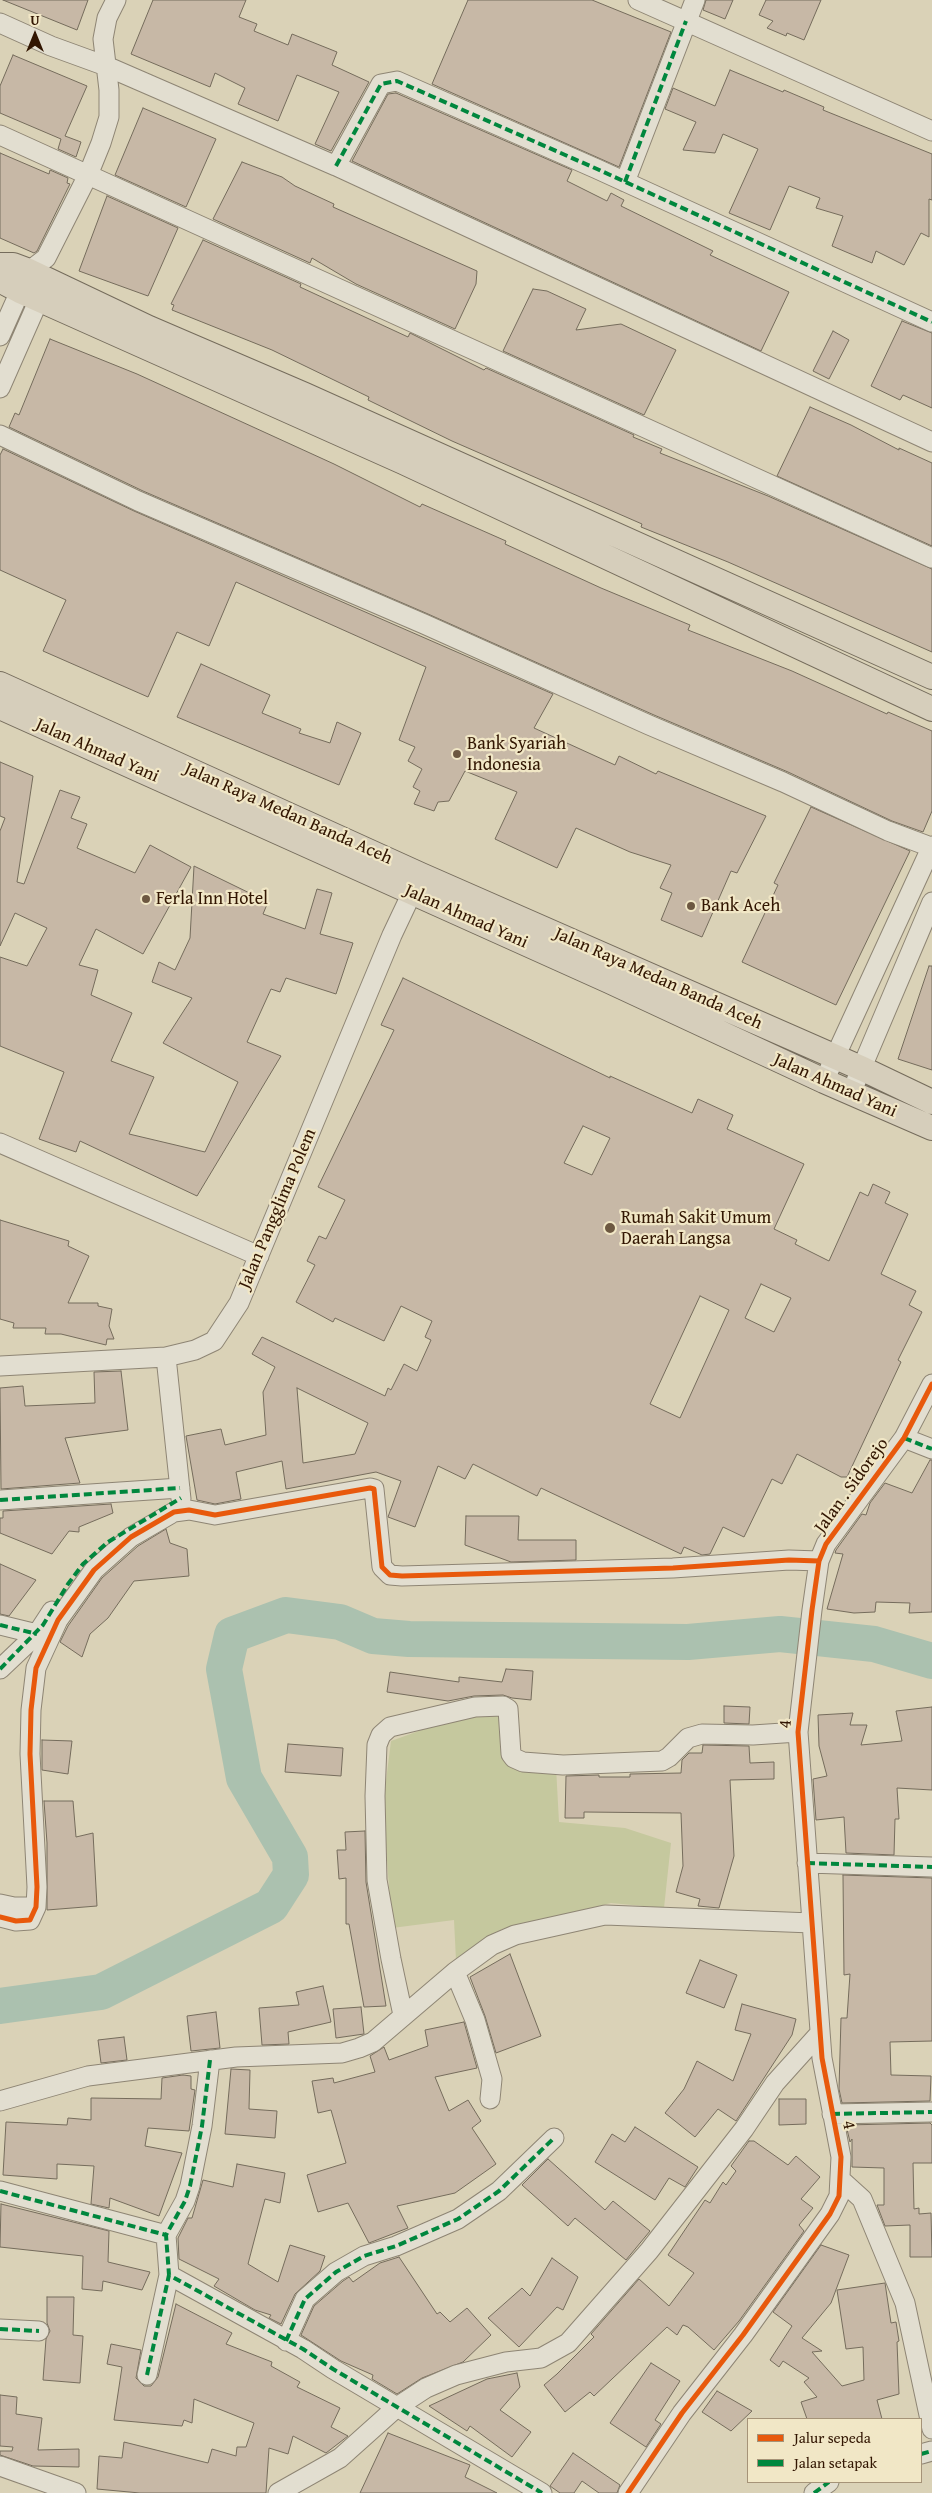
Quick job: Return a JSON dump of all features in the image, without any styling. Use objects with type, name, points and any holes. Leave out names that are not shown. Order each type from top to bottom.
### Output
[{"type":"main road","points":[[0,265],[13,265],[36,280],[149,328],[502,496],[932,709]]},
{"type":"main road","points":[[0,276],[5,283],[36,280]]},
{"type":"main road","points":[[502,496],[932,677]]},
{"type":"main road","name":"Jalan Raya Medan Banda Aceh","points":[[0,684],[416,884],[863,1069],[932,1102]]},
{"type":"main road","name":"Jalan Ahmad Yani","points":[[0,707],[416,884],[609,981],[824,1081],[932,1128]]},
{"type":"street","points":[[0,336],[36,280],[88,175],[109,118],[103,39],[107,18],[116,0]]},
{"type":"street","points":[[638,0],[932,131]]},
{"type":"street","points":[[625,182],[694,0]]},
{"type":"street","points":[[2,30],[106,66],[336,166],[932,442]]},
{"type":"street","points":[[336,166],[382,84],[397,81],[625,182],[932,322]]},
{"type":"street","points":[[0,136],[932,558]]},
{"type":"street","points":[[0,388],[36,280]]},
{"type":"street","points":[[0,435],[138,501],[424,624],[644,723],[783,782],[888,831],[932,846],[824,1081]]},
{"type":"street","name":"Jalan Pangglima Polem","points":[[0,1366],[166,1357],[195,1350],[214,1340],[239,1302],[392,935],[416,884]]},
{"type":"street","points":[[851,1093],[863,1069],[932,902]]},
{"type":"street","points":[[0,1142],[259,1256]]},
{"type":"street","points":[[166,1357],[181,1498]]},
{"type":"street","name":"Jalan . Sidorejo","points":[[802,1696],[819,1561],[826,1544],[904,1438],[932,1384]]},
{"type":"street","points":[[904,1438],[932,1449]]},
{"type":"street","points":[[0,1500],[181,1498],[215,1515],[370,1488],[374,1489],[382,1567],[390,1575],[402,1576],[673,1568],[789,1560],[819,1561]]},
{"type":"street","points":[[0,1670],[36,1634],[83,1564],[108,1542],[181,1498]]},
{"type":"street","points":[[0,1917],[16,1921],[30,1920],[36,1907],[37,1887],[30,1754],[30,1710],[36,1668],[58,1620],[94,1570],[131,1537],[181,1498]]},
{"type":"street","points":[[0,1624],[36,1634]]},
{"type":"street","name":"4","points":[[628,2493],[682,2413],[743,2335],[830,2214],[839,2196],[841,2157],[822,2058],[807,1862],[798,1732],[802,1696]]},
{"type":"street","points":[[403,2015],[377,1880],[374,1796],[377,1745],[381,1735],[390,1727],[475,1707],[503,1706],[508,1709],[511,1754],[514,1758],[523,1762],[563,1765],[662,1761],[670,1757],[688,1738],[702,1734],[753,1735],[798,1732]]},
{"type":"street","points":[[807,1862],[932,1867]]},
{"type":"street","points":[[0,1904],[14,1907],[36,1907]]},
{"type":"street","points":[[0,2101],[88,2076],[236,2057],[342,2053],[373,2042],[455,1972],[492,1945],[515,1934],[604,1915],[812,1923]]},
{"type":"street","points":[[455,1972],[475,2020],[492,2079],[490,2099]]},
{"type":"street","points":[[278,2493],[340,2458],[397,2407],[426,2388],[456,2375],[506,2362],[541,2358],[568,2343],[649,2250],[744,2129],[774,2084],[820,2033]]},
{"type":"street","points":[[147,2375],[169,2275],[166,2235],[185,2201],[190,2186],[202,2126],[210,2060]]},
{"type":"street","points":[[832,2114],[932,2112]]},
{"type":"street","points":[[286,2341],[305,2299],[336,2272],[364,2256],[396,2246],[458,2220],[499,2191],[554,2138]]},
{"type":"street","points":[[841,2180],[862,2199],[905,2303],[932,2428]]},
{"type":"street","points":[[0,2191],[166,2235]]},
{"type":"street","points":[[169,2275],[286,2341],[542,2493]]},
{"type":"street","points":[[0,2329],[38,2331]]},
{"type":"street","points":[[0,2466],[76,2493]]},
{"type":"street","points":[[814,2493],[828,2483]]},
{"type":"green space","points":[[506,1710],[507,1762],[556,1767],[559,1822],[625,1828],[671,1843],[664,1908],[611,1903],[502,1929],[456,1960],[454,1920],[392,1928],[383,1805],[391,1741],[466,1714]]},
{"type":"building","points":[[3,0],[88,0],[77,30]]},
{"type":"building","points":[[153,0],[246,0],[239,17],[257,24],[254,31],[288,45],[292,34],[337,52],[332,65],[369,82],[331,151],[315,144],[339,92],[297,75],[278,121],[238,104],[245,88],[215,73],[210,87],[131,54]]},
{"type":"building","points":[[468,0],[592,0],[671,32],[619,167],[432,84]]},
{"type":"building","points":[[706,0],[733,0],[725,19],[703,10]]},
{"type":"building","points":[[766,0],[821,0],[804,40],[787,33],[786,36],[767,28],[773,21],[759,15]]},
{"type":"building","points":[[13,55],[87,86],[65,136],[81,142],[76,157],[58,149],[61,139],[0,113],[0,86]]},
{"type":"building","points":[[730,70],[783,92],[784,90],[824,107],[823,110],[932,154],[932,200],[929,199],[929,237],[921,233],[904,265],[876,251],[872,263],[832,246],[843,216],[816,208],[820,198],[789,186],[770,230],[729,213],[758,149],[723,134],[715,153],[683,150],[696,122],[665,109],[673,88],[715,106]]},
{"type":"building","points":[[396,93],[572,170],[567,181],[607,201],[611,193],[624,200],[621,206],[713,251],[710,255],[789,292],[761,351],[352,161],[388,94]]},
{"type":"building","points":[[143,108],[216,139],[186,207],[115,175]]},
{"type":"building","points":[[0,153],[49,174],[50,170],[68,178],[67,183],[70,184],[37,251],[34,253],[0,238]]},
{"type":"building","points":[[242,162],[282,177],[295,186],[334,204],[333,207],[477,271],[476,284],[455,329],[356,284],[312,258],[310,263],[213,219]]},
{"type":"building","points":[[107,196],[178,228],[148,296],[79,271]]},
{"type":"building","points":[[203,240],[301,284],[300,287],[408,337],[410,333],[484,370],[486,368],[634,435],[633,437],[662,449],[660,453],[768,496],[932,569],[932,652],[728,562],[641,527],[642,524],[452,441],[368,400],[369,397],[272,350],[172,310],[174,305],[171,304]]},
{"type":"building","points":[[533,289],[547,291],[586,309],[576,330],[621,324],[676,350],[644,415],[503,351]]},
{"type":"building","points":[[902,321],[932,333],[932,408],[903,395],[900,400],[871,386]]},
{"type":"building","points":[[833,331],[849,340],[829,379],[813,371]]},
{"type":"building","points":[[50,339],[137,374],[334,464],[420,507],[422,504],[506,541],[505,544],[601,588],[690,625],[688,630],[792,671],[887,714],[888,712],[932,731],[932,811],[923,832],[892,821],[788,772],[143,491],[9,427],[15,413],[19,415]]},
{"type":"building","points":[[810,407],[851,425],[899,450],[899,448],[932,463],[932,546],[777,476]]},
{"type":"building","points":[[3,449],[134,511],[553,694],[534,728],[615,765],[619,756],[656,774],[658,771],[766,816],[737,873],[731,871],[702,937],[661,920],[672,893],[660,888],[671,865],[630,852],[576,828],[557,868],[495,839],[517,792],[465,771],[449,801],[438,802],[434,811],[414,804],[420,791],[413,787],[422,769],[408,761],[415,747],[399,740],[426,667],[236,582],[209,646],[177,632],[148,697],[43,651],[66,600],[0,570],[0,455]]},
{"type":"building","points":[[201,664],[270,695],[262,713],[301,729],[299,733],[330,743],[337,722],[361,733],[339,785],[177,717]]},
{"type":"building","points":[[0,762],[33,776],[17,882],[24,884],[60,790],[80,797],[71,818],[87,824],[77,848],[135,873],[150,845],[191,867],[143,954],[96,929],[79,965],[98,970],[91,995],[132,1013],[111,1061],[154,1077],[129,1134],[205,1152],[238,1082],[163,1043],[192,998],[152,982],[159,962],[175,970],[190,938],[194,866],[268,902],[263,914],[305,929],[317,889],[332,893],[320,934],[353,943],[336,994],[286,978],[280,992],[271,989],[247,1042],[281,1056],[197,1196],[80,1141],[76,1152],[39,1139],[64,1072],[0,1046],[0,957],[27,966],[47,928],[15,913],[0,946],[0,831],[5,818],[0,816]]},
{"type":"building","points":[[811,807],[910,851],[836,1005],[742,962],[778,885],[774,883]]},
{"type":"building","points":[[929,966],[932,966],[932,1070],[898,1059]]},
{"type":"building","name":"Rumah Sakit Umum Daerah Langsa","points":[[403,978],[610,1078],[610,1076],[692,1113],[698,1099],[733,1115],[727,1129],[804,1164],[774,1229],[797,1240],[795,1244],[829,1261],[860,1192],[868,1196],[873,1184],[890,1192],[885,1203],[908,1214],[881,1274],[916,1291],[909,1305],[922,1312],[898,1360],[901,1362],[847,1477],[841,1477],[797,1454],[782,1484],[772,1479],[744,1537],[723,1527],[710,1554],[702,1555],[684,1547],[681,1554],[541,1488],[537,1496],[473,1464],[465,1479],[438,1466],[415,1527],[388,1517],[401,1481],[376,1472],[286,1489],[282,1461],[236,1472],[241,1499],[215,1504],[197,1500],[186,1436],[221,1429],[225,1445],[266,1435],[263,1392],[275,1367],[252,1354],[262,1337],[385,1396],[388,1388],[391,1390],[404,1364],[417,1371],[431,1340],[425,1337],[432,1321],[401,1306],[384,1341],[335,1318],[333,1322],[296,1302],[315,1265],[307,1261],[319,1236],[326,1239],[345,1200],[318,1187],[394,1030],[381,1025]],"holes":[[[583,1126],[610,1138],[592,1175],[564,1163]],[[761,1284],[791,1298],[774,1332],[745,1318]],[[700,1296],[729,1310],[680,1418],[650,1404]],[[297,1388],[368,1423],[355,1454],[303,1463]]]},
{"type":"building","points":[[0,1220],[69,1241],[68,1246],[89,1256],[68,1303],[98,1303],[98,1306],[112,1309],[109,1326],[114,1339],[107,1339],[106,1345],[61,1334],[45,1334],[46,1328],[13,1328],[14,1323],[0,1319]]},
{"type":"building","points":[[121,1371],[128,1430],[65,1438],[80,1483],[1,1489],[0,1388],[23,1386],[25,1406],[95,1403],[94,1372]]},
{"type":"building","points":[[930,1460],[932,1460],[932,1612],[909,1613],[910,1603],[876,1602],[875,1612],[854,1613],[827,1609],[843,1554],[835,1553],[836,1550],[862,1514],[866,1515],[870,1503],[885,1483],[912,1493]]},
{"type":"building","points":[[111,1504],[113,1513],[79,1527],[79,1532],[69,1531],[52,1554],[0,1533],[0,1518],[3,1518],[3,1511]]},
{"type":"building","points":[[466,1516],[519,1516],[518,1540],[576,1540],[576,1560],[511,1562],[465,1545]]},
{"type":"building","points":[[166,1529],[170,1543],[187,1549],[189,1576],[134,1581],[108,1618],[90,1634],[82,1657],[60,1642],[68,1626],[102,1578],[138,1546]]},
{"type":"building","points":[[0,1564],[36,1580],[9,1616],[0,1614]]},
{"type":"building","points":[[506,1669],[533,1671],[531,1700],[503,1695],[474,1696],[448,1701],[387,1692],[390,1672],[459,1682],[459,1677],[502,1682]]},
{"type":"building","points":[[724,1706],[750,1707],[749,1724],[724,1723]]},
{"type":"building","points":[[932,1707],[932,1790],[897,1788],[899,1819],[895,1819],[894,1855],[846,1853],[844,1817],[816,1820],[813,1779],[827,1776],[819,1746],[818,1715],[853,1713],[850,1725],[867,1725],[861,1745],[902,1741],[896,1711]]},
{"type":"building","points":[[42,1740],[72,1741],[68,1774],[42,1770]]},
{"type":"building","points":[[288,1744],[343,1748],[341,1776],[285,1772]]},
{"type":"building","points":[[703,1745],[749,1746],[750,1763],[774,1762],[774,1779],[730,1780],[734,1856],[719,1908],[698,1906],[700,1899],[676,1892],[683,1866],[681,1813],[584,1812],[584,1818],[565,1818],[566,1776],[599,1775],[599,1777],[630,1777],[630,1774],[681,1773],[682,1760],[689,1753],[702,1753]]},
{"type":"building","points":[[44,1801],[73,1801],[76,1837],[93,1833],[97,1906],[47,1910],[47,1843]]},
{"type":"building","points":[[365,1831],[366,1882],[386,2006],[364,2007],[349,1924],[346,1924],[346,1878],[339,1879],[337,1850],[346,1850],[345,1832]]},
{"type":"building","points":[[843,1875],[932,1878],[932,2041],[890,2042],[891,2075],[931,2076],[930,2101],[842,2103],[839,2089],[841,2018],[847,2018],[850,1974],[844,1975]]},
{"type":"building","points":[[510,1954],[541,2036],[496,2053],[485,2016],[470,1977]]},
{"type":"building","points":[[700,1960],[737,1975],[724,2008],[686,1993]]},
{"type":"building","points":[[323,1986],[331,2022],[288,2032],[289,2044],[262,2045],[259,2008],[299,2005],[296,1992]]},
{"type":"building","points":[[742,2004],[796,2019],[792,2035],[736,2121],[718,2109],[695,2137],[665,2113],[684,2089],[697,2061],[733,2081],[751,2034],[735,2030]]},
{"type":"building","points":[[361,2007],[364,2034],[336,2038],[333,2009]]},
{"type":"building","points":[[216,2012],[220,2048],[191,2051],[187,2016]]},
{"type":"building","points":[[464,2022],[477,2068],[435,2077],[449,2111],[468,2100],[481,2121],[472,2128],[496,2164],[455,2193],[397,2206],[408,2228],[369,2243],[348,2203],[318,2212],[307,2175],[346,2163],[331,2110],[318,2113],[312,2081],[333,2078],[334,2083],[375,2072],[370,2056],[384,2047],[389,2060],[428,2046],[425,2030]]},
{"type":"building","points":[[124,2037],[127,2060],[101,2063],[98,2040]]},
{"type":"building","points":[[231,2069],[250,2070],[249,2109],[277,2111],[275,2138],[225,2134]]},
{"type":"building","points":[[183,2075],[191,2076],[191,2089],[195,2090],[189,2131],[148,2128],[145,2146],[182,2153],[159,2216],[110,2198],[109,2208],[91,2204],[94,2166],[57,2164],[57,2179],[3,2175],[6,2122],[67,2125],[68,2118],[91,2120],[91,2098],[161,2099],[162,2078]]},
{"type":"building","points":[[779,2099],[806,2099],[806,2124],[779,2125]]},
{"type":"building","points":[[930,2123],[932,2125],[932,2163],[913,2163],[914,2209],[919,2208],[919,2214],[931,2213],[932,2257],[910,2257],[910,2225],[885,2226],[877,2205],[884,2205],[884,2168],[852,2167],[852,2139],[850,2142],[846,2125]]},
{"type":"building","points":[[635,2127],[698,2167],[685,2187],[669,2178],[655,2200],[595,2162],[612,2134],[625,2142]]},
{"type":"building","points":[[749,2141],[754,2141],[788,2165],[796,2156],[820,2177],[801,2199],[813,2208],[799,2225],[804,2231],[739,2321],[714,2350],[688,2327],[683,2325],[677,2335],[667,2327],[594,2396],[590,2392],[565,2412],[544,2385],[594,2337],[591,2334],[639,2279],[669,2306],[694,2273],[668,2255],[705,2200],[710,2203],[723,2182],[726,2185],[736,2171],[731,2166]]},
{"type":"building","points":[[548,2159],[605,2210],[613,2201],[650,2231],[626,2260],[575,2218],[568,2226],[522,2185]]},
{"type":"building","points":[[237,2164],[285,2173],[280,2203],[265,2199],[248,2264],[278,2282],[290,2245],[325,2256],[320,2271],[295,2294],[281,2324],[269,2318],[271,2315],[255,2310],[214,2286],[219,2279],[179,2259],[178,2238],[188,2218],[192,2218],[203,2180],[233,2187]]},
{"type":"building","points":[[1,2204],[109,2231],[108,2262],[150,2272],[142,2290],[103,2281],[102,2291],[82,2289],[83,2256],[0,2247]]},
{"type":"building","points":[[821,2245],[849,2255],[831,2303],[802,2338],[822,2351],[812,2352],[842,2386],[864,2380],[863,2347],[846,2349],[837,2290],[885,2283],[891,2323],[896,2322],[899,2341],[897,2342],[899,2394],[877,2400],[882,2418],[807,2418],[801,2402],[817,2397],[804,2382],[809,2378],[783,2361],[779,2367],[770,2360],[792,2326],[773,2312]]},
{"type":"building","points":[[399,2257],[437,2314],[440,2312],[450,2322],[467,2308],[491,2335],[463,2362],[422,2378],[397,2394],[372,2379],[373,2375],[341,2361],[301,2335],[314,2306],[343,2281],[349,2277],[353,2282],[380,2263]]},
{"type":"building","points":[[552,2258],[578,2277],[563,2310],[557,2307],[519,2347],[488,2318],[522,2288],[530,2296]]},
{"type":"building","points":[[47,2297],[74,2297],[73,2335],[83,2336],[80,2383],[43,2380],[46,2339],[50,2331],[47,2323]]},
{"type":"building","points":[[176,2304],[232,2333],[226,2344],[272,2362],[271,2366],[300,2382],[297,2387],[340,2408],[331,2427],[348,2436],[326,2453],[293,2436],[288,2454],[269,2448],[266,2493],[140,2493],[97,2489],[99,2456],[122,2458],[124,2442],[208,2463],[212,2449],[236,2456],[237,2447],[246,2447],[254,2423],[194,2399],[192,2423],[184,2420],[182,2426],[114,2420],[122,2367],[107,2364],[111,2344],[141,2350],[136,2378],[144,2386],[151,2386],[158,2377]]},
{"type":"building","points":[[651,2363],[680,2381],[655,2420],[661,2424],[646,2447],[610,2423]]},
{"type":"building","points":[[517,2373],[520,2387],[500,2410],[531,2432],[512,2457],[470,2426],[467,2431],[429,2406],[487,2379]]},
{"type":"building","points":[[717,2391],[752,2411],[731,2431],[702,2412]]},
{"type":"building","points":[[0,2395],[17,2397],[16,2414],[42,2418],[38,2450],[79,2449],[79,2467],[33,2466],[0,2455],[0,2451],[12,2451],[13,2447],[0,2446]]},
{"type":"building","points":[[388,2433],[470,2465],[465,2477],[497,2493],[360,2493]]},
{"type":"building","points":[[573,2453],[620,2485],[617,2493],[599,2493],[582,2481],[574,2493],[560,2493],[550,2486]]},
{"type":"waterway","points":[[0,2006],[101,1992],[271,1906],[291,1875],[290,1857],[244,1778],[224,1669],[232,1635],[286,1615],[340,1622],[373,1636],[409,1639],[688,1642],[780,1634],[874,1644],[932,1661]]},
{"type":"marked path","points":[[625,182],[686,21]]},
{"type":"marked path","points":[[336,166],[381,84],[397,81],[597,169],[932,322]]},
{"type":"marked path","points":[[904,1438],[932,1449]]},
{"type":"marked path","points":[[0,1500],[180,1488]]},
{"type":"marked path","points":[[0,1669],[43,1625],[68,1584],[83,1564],[108,1542],[181,1498]]},
{"type":"marked path","points":[[0,1625],[37,1634]]},
{"type":"marked path","points":[[807,1863],[932,1867]]},
{"type":"marked path","points":[[210,2060],[202,2126],[190,2186],[185,2201],[166,2235],[169,2275],[303,2349],[333,2369],[542,2493]]},
{"type":"marked path","points":[[832,2114],[932,2112]]},
{"type":"marked path","points":[[286,2341],[305,2299],[336,2272],[364,2256],[396,2246],[458,2219],[499,2191],[554,2138]]},
{"type":"marked path","points":[[0,2191],[166,2235]]},
{"type":"marked path","points":[[147,2375],[169,2275]]},
{"type":"marked path","points":[[0,2329],[39,2331]]},
{"type":"marked path","points":[[922,2454],[932,2451]]},
{"type":"marked path","points":[[814,2493],[828,2483]]},
{"type":"cycle path","points":[[628,2493],[682,2413],[743,2335],[830,2214],[839,2196],[841,2157],[822,2058],[798,1732],[819,1561],[826,1544],[904,1438],[932,1384]]},
{"type":"cycle path","points":[[0,1917],[16,1921],[30,1920],[36,1907],[37,1887],[30,1754],[31,1710],[36,1668],[58,1620],[94,1570],[131,1537],[174,1512],[189,1510],[215,1515],[370,1488],[374,1489],[382,1567],[390,1575],[402,1576],[673,1568],[789,1560],[819,1561]]},
{"type":"place","name":"Bank Syariah Indonesia","points":[[457,754]]},
{"type":"place","name":"Ferla Inn Hotel","points":[[146,899]]},
{"type":"place","name":"Bank Aceh","points":[[691,906]]},
{"type":"place","name":"Rumah Sakit Umum Daerah Langsa","points":[[610,1228]]}]
